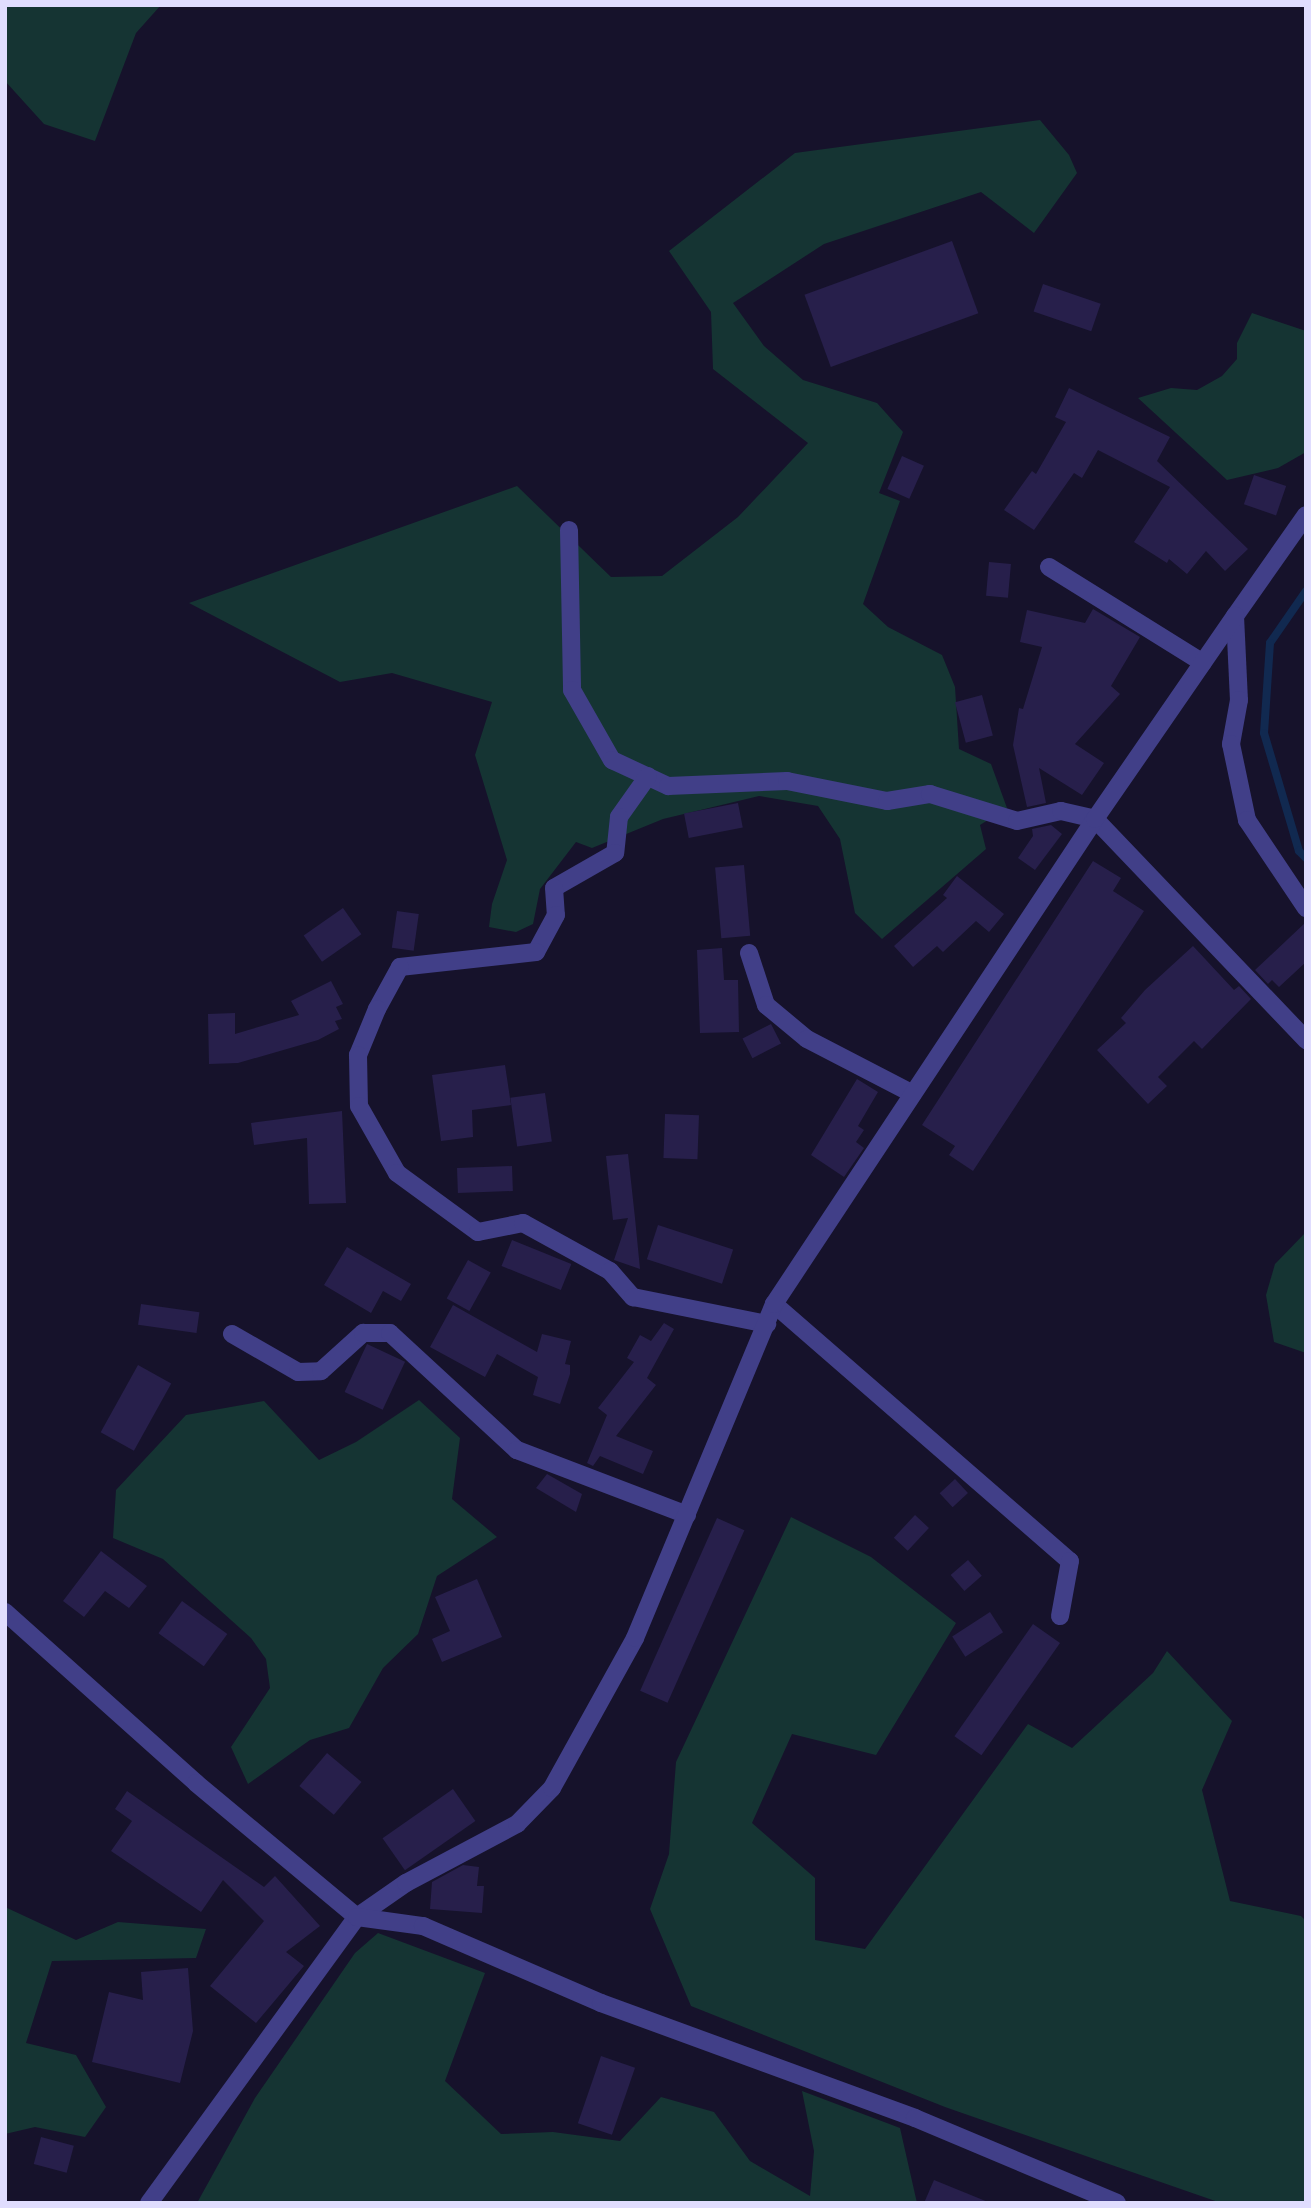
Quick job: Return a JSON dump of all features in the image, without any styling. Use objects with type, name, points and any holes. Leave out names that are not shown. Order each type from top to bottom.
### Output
[{"type":"street","points":[[149,2203],[357,1917],[406,1883],[517,1824],[552,1788],[635,1638],[774,1304],[1095,819],[1306,514]]},
{"type":"street","points":[[569,530],[572,690],[612,760],[668,786],[787,781],[887,801],[930,794],[1017,821],[1061,811],[1095,819],[1306,1040]]},
{"type":"street","points":[[1049,567],[1203,663]]},
{"type":"street","points":[[1235,616],[1239,700],[1231,744],[1247,820],[1306,908]]},
{"type":"street","points":[[648,776],[619,817],[615,853],[554,888],[556,915],[536,953],[400,967],[377,1009],[358,1055],[359,1106],[397,1173],[478,1232],[523,1223],[610,1271],[633,1297],[766,1324]]},
{"type":"street","points":[[749,953],[766,1005],[807,1039],[914,1094]]},
{"type":"street","points":[[774,1304],[1070,1561],[1060,1616]]},
{"type":"street","points":[[232,1334],[298,1372],[321,1371],[363,1334],[390,1333],[517,1450],[687,1516]]},
{"type":"street","points":[[5,1612],[157,1749],[357,1917],[423,1926],[601,2003],[915,2118],[1117,2203]]},
{"type":"green space","points":[[5,5],[161,5],[136,33],[95,141],[44,124],[5,81]]},
{"type":"green space","points":[[1040,120],[1069,155],[1077,173],[1034,233],[981,192],[824,244],[733,303],[764,346],[803,380],[877,403],[903,432],[879,493],[900,501],[863,604],[888,627],[942,655],[955,687],[959,749],[991,764],[1007,808],[980,825],[986,849],[882,939],[855,913],[840,839],[818,806],[759,796],[663,819],[592,848],[576,842],[540,889],[533,924],[516,932],[489,927],[492,904],[507,860],[475,755],[492,702],[392,673],[340,682],[189,603],[517,486],[611,577],[662,576],[738,517],[808,443],[713,369],[711,312],[669,251],[795,153]]},
{"type":"green space","points":[[1252,313],[1306,331],[1306,452],[1278,468],[1227,480],[1138,398],[1171,388],[1197,390],[1222,376],[1237,359],[1237,343]]},
{"type":"green space","points":[[1306,1232],[1306,1353],[1274,1342],[1266,1295],[1275,1264]]},
{"type":"green space","points":[[419,1400],[460,1438],[452,1499],[497,1537],[437,1576],[418,1634],[383,1668],[349,1728],[310,1740],[248,1784],[231,1747],[270,1688],[266,1659],[251,1638],[163,1559],[113,1538],[116,1490],[186,1415],[264,1401],[319,1460],[356,1442]]},
{"type":"green space","points":[[791,1517],[871,1557],[956,1623],[876,1755],[792,1734],[752,1823],[815,1878],[815,1940],[865,1949],[1028,1724],[1072,1748],[1153,1673],[1167,1651],[1232,1721],[1202,1790],[1230,1901],[1301,1916],[1306,1921],[1306,2203],[1221,2203],[945,2107],[691,2006],[650,1909],[669,1854],[676,1762]]},
{"type":"green space","points":[[5,1907],[76,1940],[118,1922],[206,1929],[196,1958],[52,1961],[26,2043],[76,2055],[106,2107],[85,2137],[35,2127],[5,2134]]},
{"type":"green space","points":[[378,1933],[485,1973],[445,2081],[501,2134],[553,2132],[620,2141],[661,2097],[714,2112],[750,2161],[810,2196],[814,2151],[802,2091],[900,2128],[917,2203],[197,2203],[255,2098],[355,1953]]},
{"type":"building","points":[[952,241],[978,313],[831,367],[804,295]]},
{"type":"building","points":[[1043,284],[1101,304],[1091,331],[1034,311]]},
{"type":"building","points":[[1069,388],[1170,437],[1157,461],[1248,549],[1225,571],[1206,551],[1187,574],[1169,559],[1167,563],[1134,542],[1170,487],[1098,450],[1082,478],[1074,473],[1034,530],[1004,510],[1032,471],[1036,474],[1066,422],[1055,417]]},
{"type":"building","points":[[902,456],[924,466],[909,499],[887,489]]},
{"type":"building","points":[[1254,475],[1286,486],[1276,515],[1244,504]]},
{"type":"building","points":[[989,562],[1011,564],[1008,598],[986,596]]},
{"type":"building","points":[[1093,609],[1140,637],[1111,686],[1120,694],[1075,744],[1104,763],[1082,795],[1039,768],[1046,803],[1027,807],[1013,745],[1019,708],[1023,709],[1042,647],[1020,642],[1027,610],[1085,623]]},
{"type":"building","points":[[982,695],[993,736],[966,743],[955,702]]},
{"type":"building","points":[[738,803],[743,828],[689,838],[684,813]]},
{"type":"building","points":[[1051,825],[1062,834],[1035,870],[1018,858],[1033,836],[1032,829]]},
{"type":"building","points":[[1093,861],[1121,878],[1113,891],[1144,911],[973,1171],[949,1155],[955,1146],[922,1125]]},
{"type":"building","points":[[744,865],[750,936],[721,938],[715,868]]},
{"type":"building","points":[[957,876],[1004,914],[989,932],[976,921],[943,952],[937,946],[913,967],[894,946],[947,898],[943,895]]},
{"type":"building","points":[[343,908],[361,934],[322,962],[304,936]]},
{"type":"building","points":[[397,911],[419,914],[414,951],[392,948]]},
{"type":"building","points":[[1306,922],[1306,962],[1279,987],[1272,980],[1268,984],[1255,970]]},
{"type":"building","points":[[1193,946],[1234,990],[1239,986],[1251,999],[1202,1049],[1194,1041],[1158,1077],[1167,1086],[1148,1104],[1097,1050],[1126,1023],[1121,1018],[1145,990]]},
{"type":"building","points":[[722,948],[724,980],[738,980],[739,1032],[700,1033],[697,950]]},
{"type":"building","points":[[331,981],[343,1004],[336,1007],[342,1019],[335,1021],[339,1029],[318,1040],[238,1063],[209,1064],[208,1014],[235,1013],[235,1034],[299,1015],[291,1001]]},
{"type":"building","points":[[771,1024],[781,1044],[752,1058],[742,1039]]},
{"type":"building","points":[[505,1065],[511,1105],[472,1110],[473,1137],[441,1141],[432,1075]]},
{"type":"building","points":[[857,1079],[878,1092],[858,1126],[864,1130],[856,1142],[864,1148],[844,1177],[811,1155]]},
{"type":"building","points":[[545,1093],[552,1142],[517,1146],[510,1098]]},
{"type":"building","points":[[342,1111],[346,1203],[309,1204],[307,1138],[254,1145],[251,1123]]},
{"type":"building","points":[[665,1114],[699,1115],[697,1159],[663,1158]]},
{"type":"building","points":[[628,1154],[640,1269],[614,1260],[628,1218],[613,1220],[606,1156]]},
{"type":"building","points":[[512,1166],[513,1191],[458,1193],[457,1168]]},
{"type":"building","points":[[658,1225],[733,1249],[722,1284],[647,1259]]},
{"type":"building","points":[[512,1240],[571,1264],[561,1290],[502,1266]]},
{"type":"building","points":[[347,1247],[411,1284],[401,1301],[383,1291],[371,1313],[324,1285]]},
{"type":"building","points":[[468,1260],[491,1273],[469,1311],[447,1298]]},
{"type":"building","points":[[141,1304],[199,1312],[197,1333],[138,1325]]},
{"type":"building","points":[[453,1305],[537,1352],[542,1334],[571,1341],[565,1364],[570,1365],[570,1374],[560,1404],[533,1395],[538,1377],[497,1354],[485,1377],[430,1347]]},
{"type":"building","points":[[664,1323],[674,1329],[647,1378],[656,1385],[616,1436],[653,1451],[643,1474],[600,1456],[593,1466],[587,1463],[607,1415],[598,1408],[634,1362],[627,1358],[640,1335],[651,1341]]},
{"type":"building","points":[[367,1344],[405,1362],[383,1410],[345,1392]]},
{"type":"building","points":[[138,1365],[171,1383],[134,1451],[101,1432]]},
{"type":"building","points":[[547,1474],[582,1494],[576,1512],[536,1488]]},
{"type":"building","points":[[955,1479],[968,1493],[953,1507],[940,1493]]},
{"type":"building","points":[[915,1515],[929,1528],[908,1551],[894,1538]]},
{"type":"building","points":[[717,1518],[744,1530],[668,1703],[640,1691]]},
{"type":"building","points":[[101,1551],[147,1586],[129,1608],[105,1591],[84,1617],[63,1601]]},
{"type":"building","points":[[968,1560],[982,1576],[964,1591],[951,1575]]},
{"type":"building","points":[[477,1579],[502,1637],[442,1662],[432,1639],[450,1631],[435,1597]]},
{"type":"building","points":[[182,1601],[227,1634],[204,1666],[158,1633]]},
{"type":"building","points":[[990,1612],[1003,1632],[965,1657],[952,1637]]},
{"type":"building","points":[[1033,1624],[1060,1643],[981,1755],[954,1736]]},
{"type":"building","points":[[327,1753],[361,1782],[334,1815],[299,1786]]},
{"type":"building","points":[[453,1789],[475,1821],[405,1870],[383,1838]]},
{"type":"building","points":[[127,1791],[264,1887],[275,1876],[320,1926],[286,1952],[304,1966],[256,2023],[210,1986],[264,1921],[223,1880],[201,1912],[111,1851],[132,1821],[115,1809]]},
{"type":"building","points":[[463,1865],[479,1867],[477,1886],[484,1886],[482,1913],[430,1909],[432,1882]]},
{"type":"building","points":[[188,1968],[193,2031],[180,2083],[92,2062],[109,1992],[143,2000],[141,1972]]},
{"type":"building","points":[[601,2056],[635,2068],[612,2135],[578,2123]]},
{"type":"building","points":[[41,2137],[74,2146],[67,2173],[34,2164]]},
{"type":"building","points":[[934,2180],[988,2202],[988,2203],[924,2203]]},
{"type":"waterway","points":[[1306,591],[1270,643],[1264,733],[1299,851],[1306,858]]}]
